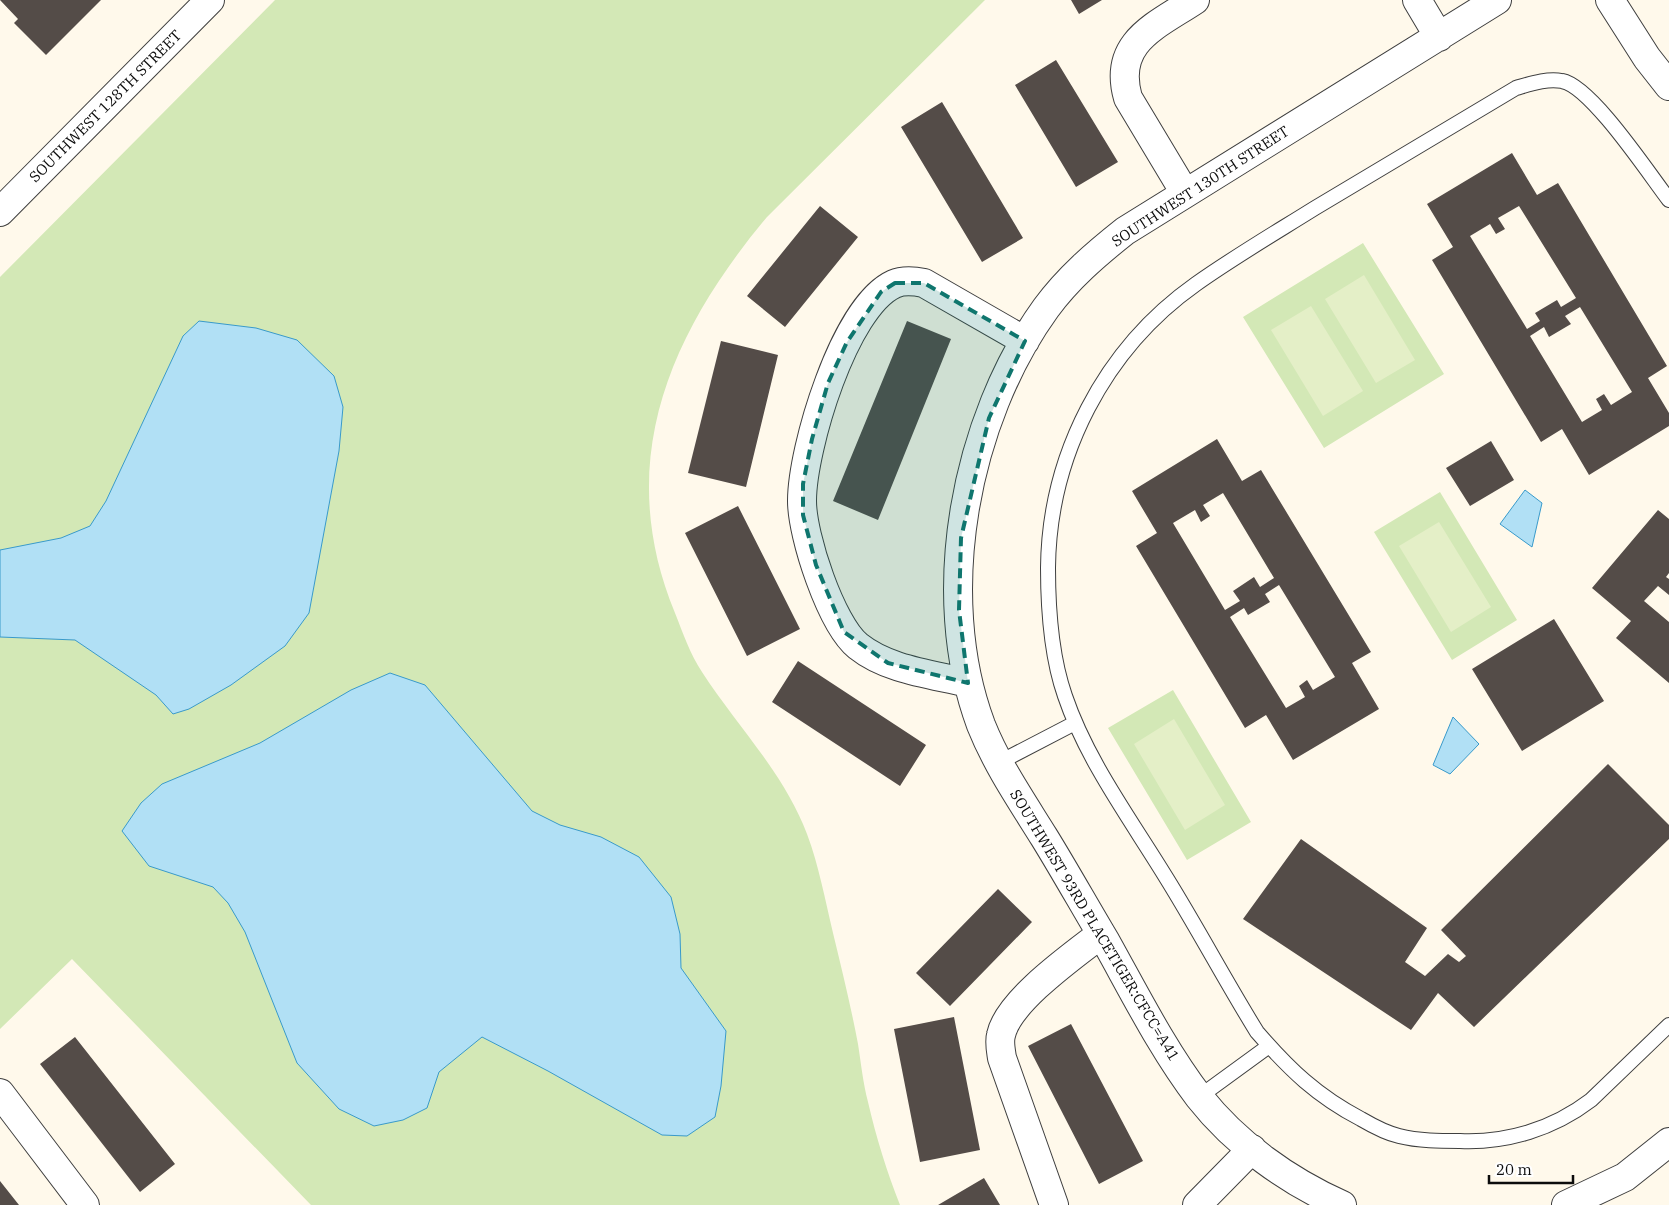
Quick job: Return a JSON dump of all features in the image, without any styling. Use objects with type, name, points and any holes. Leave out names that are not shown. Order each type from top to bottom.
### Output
[{"type":"street","points":[[1185,193],[1128,98],[1124,82],[1125,61],[1132,46],[1144,33],[1195,0]]},
{"type":"street","points":[[1417,0],[1439,36]]},
{"type":"street","name":"SOUTHWEST 130TH STREET","points":[[968,683],[958,610],[961,538],[971,483],[989,418],[1000,387],[1025,341],[1066,283],[1095,255],[1125,231],[1497,0]]},
{"type":"street","points":[[1610,0],[1647,58],[1669,86]]},
{"type":"street","name":"SOUTHWEST 128TH STREET","points":[[0,212],[201,3]]},
{"type":"street","points":[[968,683],[888,663],[858,646],[844,632],[810,547],[803,515],[803,484],[812,438],[828,383],[847,342],[869,305],[881,292],[895,283],[910,281],[924,283],[1025,341]]},
{"type":"street","name":"SOUTHWEST 93RD PLACETIGER:CFCC=A41","points":[[968,683],[982,725],[998,763],[1167,1048],[1199,1098],[1271,1165],[1306,1188],[1342,1205]]},
{"type":"street","points":[[1054,1205],[1002,1058],[1001,1035],[1014,1012],[1035,988],[1100,934]]},
{"type":"street","points":[[0,1093],[85,1205]]},
{"type":"street","points":[[1566,1205],[1625,1177],[1669,1142]]},
{"type":"street","points":[[1197,1205],[1252,1149]]},
{"type":"lane","points":[[1669,200],[1582,91],[1562,81],[1541,81],[1516,88],[1275,233],[1194,285],[1160,314],[1133,341],[1093,397],[1066,457],[1054,501],[1048,554],[1050,617],[1063,693],[1075,723],[1106,780],[1248,1017],[1269,1046],[1304,1083],[1347,1112],[1399,1136],[1446,1141],[1491,1141],[1526,1134],[1563,1119],[1591,1100],[1669,1025]]},
{"type":"lane","points":[[998,763],[1075,723]]},
{"type":"lane","points":[[1199,1098],[1269,1046]]},
{"type":"highlighted area","points":[[895,283],[924,283],[1025,341],[989,418],[961,538],[959,610],[968,683],[888,663],[844,632],[816,565],[803,515],[803,484],[812,439],[828,383],[847,342],[881,292]]},
{"type":"green space","points":[[275,0],[985,0],[767,217],[732,261],[703,307],[678,354],[661,403],[651,453],[649,504],[657,558],[684,636],[702,672],[759,750],[786,791],[811,846],[822,883],[849,1002],[871,1115],[900,1205],[311,1205],[72,959],[0,1029],[0,277]]},
{"type":"green space","points":[[1363,243],[1444,374],[1324,448],[1243,317]]},
{"type":"green space","points":[[1364,275],[1415,360],[1376,383],[1325,299]]},
{"type":"green space","points":[[1311,306],[1363,391],[1323,416],[1271,330]]},
{"type":"green space","points":[[1440,492],[1517,620],[1452,660],[1374,532]]},
{"type":"green space","points":[[1439,522],[1491,607],[1451,632],[1399,546]]},
{"type":"green space","points":[[1173,690],[1251,822],[1187,860],[1108,728]]},
{"type":"green space","points":[[1174,719],[1225,805],[1185,830],[1134,744]]},
{"type":"water","points":[[199,321],[256,328],[297,340],[334,376],[343,407],[339,451],[309,613],[285,646],[231,685],[189,709],[173,714],[156,695],[75,640],[0,637],[0,550],[61,538],[90,526],[106,501],[183,336]]},
{"type":"water","points":[[1525,490],[1542,503],[1532,547],[1500,524]]},
{"type":"water","points":[[390,673],[425,685],[532,811],[560,825],[601,837],[639,857],[671,897],[680,934],[681,968],[726,1031],[721,1086],[715,1117],[687,1136],[662,1135],[548,1071],[482,1037],[439,1072],[427,1108],[403,1120],[374,1126],[339,1109],[297,1063],[245,932],[228,903],[213,887],[149,866],[122,831],[141,803],[162,784],[260,743],[351,690]]},
{"type":"water","points":[[1453,717],[1479,744],[1450,774],[1433,765]]},
{"type":"building","points":[[0,0],[101,0],[46,55],[14,23],[18,19]]},
{"type":"building","points":[[1071,0],[1102,0],[1079,14]]},
{"type":"building","points":[[1056,60],[1118,162],[1076,187],[1015,85]]},
{"type":"building","points":[[942,102],[1023,238],[982,262],[901,127]]},
{"type":"building","points":[[1512,153],[1537,195],[1558,183],[1667,366],[1648,378],[1669,413],[1669,426],[1589,475],[1562,429],[1541,442],[1432,260],[1453,247],[1427,204]],"holes":[[[1519,206],[1576,298],[1561,307],[1557,300],[1535,313],[1540,321],[1527,329],[1470,236],[1490,224],[1496,234],[1505,229],[1498,218]],[[1580,307],[1632,392],[1611,405],[1604,394],[1596,399],[1602,410],[1582,422],[1530,336],[1544,327],[1549,337],[1571,324],[1565,316]]]},
{"type":"building","points":[[820,206],[858,237],[785,327],[747,296]]},
{"type":"building","points":[[907,321],[951,339],[878,520],[833,501]]},
{"type":"building","points":[[721,341],[778,355],[746,487],[688,473]]},
{"type":"building","points":[[1217,439],[1242,481],[1261,470],[1371,652],[1352,663],[1379,709],[1293,760],[1266,715],[1245,728],[1136,546],[1157,533],[1132,491]],"holes":[[[1223,493],[1274,578],[1260,587],[1254,577],[1233,591],[1240,601],[1225,610],[1173,523],[1195,510],[1201,522],[1210,516],[1203,505]],[[1279,585],[1335,677],[1313,690],[1307,680],[1299,686],[1305,697],[1286,708],[1230,617],[1244,608],[1248,615],[1270,602],[1265,594]]]},
{"type":"building","points":[[1491,441],[1514,480],[1470,506],[1446,468]]},
{"type":"building","points":[[738,506],[800,629],[747,656],[685,533]]},
{"type":"building","points":[[1658,510],[1669,519],[1669,573],[1666,577],[1669,579],[1669,595],[1658,586],[1644,601],[1669,622],[1669,683],[1616,638],[1631,621],[1592,588]]},
{"type":"building","points":[[1554,619],[1604,701],[1522,751],[1472,669]]},
{"type":"building","points":[[798,661],[926,745],[900,786],[772,702]]},
{"type":"building","points":[[1608,764],[1669,825],[1669,839],[1474,1027],[1438,993],[1411,1030],[1243,919],[1301,839],[1427,928],[1405,962],[1425,976],[1448,954],[1459,962],[1466,956],[1441,930]]},
{"type":"building","points":[[998,889],[1032,922],[950,1006],[916,973]]},
{"type":"building","points":[[954,1017],[980,1150],[920,1162],[894,1029]]},
{"type":"building","points":[[1071,1024],[1143,1161],[1099,1184],[1028,1046]]},
{"type":"building","points":[[75,1037],[175,1164],[140,1192],[40,1064]]},
{"type":"building","points":[[984,1178],[1000,1205],[938,1205]]},
{"type":"building","points":[[0,1181],[19,1205],[0,1205]]}]
